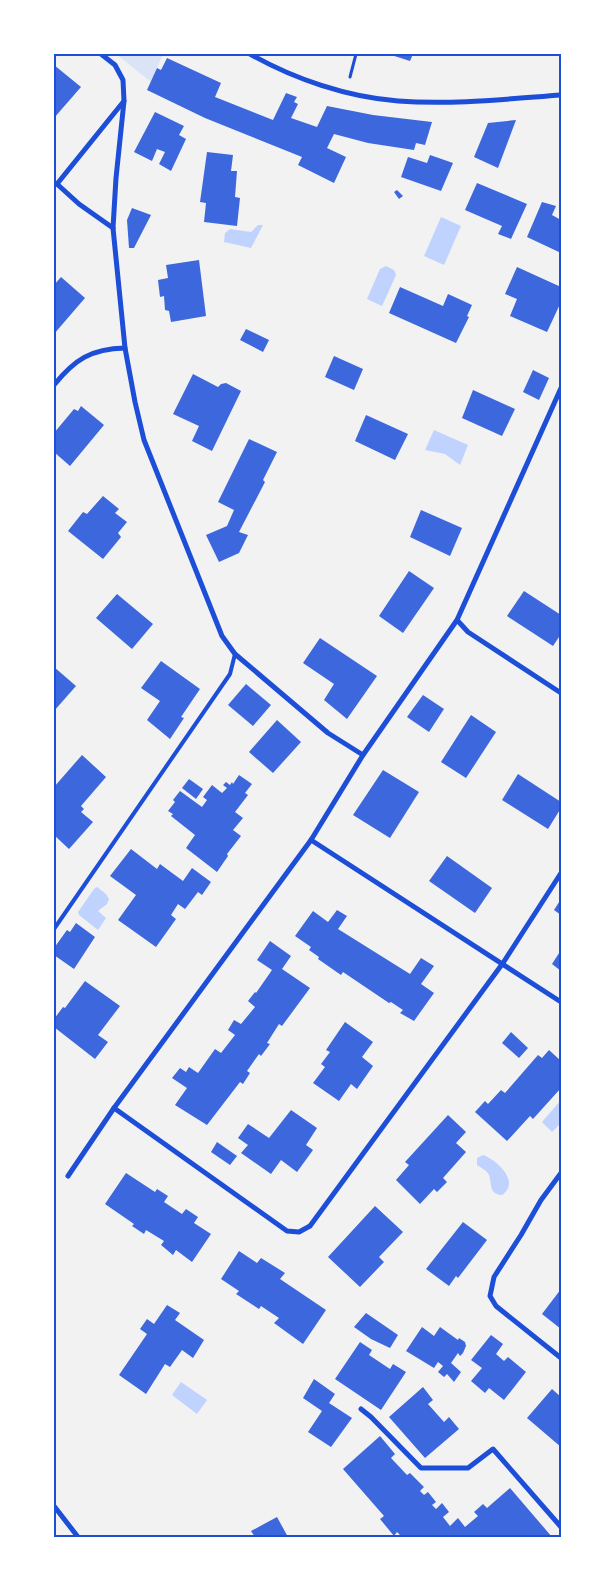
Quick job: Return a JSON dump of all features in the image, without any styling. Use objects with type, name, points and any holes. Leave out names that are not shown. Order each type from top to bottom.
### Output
[{"type":"street","points":[[101,54],[115,65],[122,80],[124,101],[112,228],[125,348],[144,440],[222,636],[235,654],[328,733],[363,755]]},
{"type":"street","points":[[250,54],[275,68],[346,92],[397,101],[445,102],[561,95]]},
{"type":"street","points":[[112,228],[55,184],[124,101]]},
{"type":"street","points":[[54,385],[68,367],[82,358],[106,349],[125,348]]},
{"type":"street","points":[[68,1176],[114,1108],[311,840],[363,755],[457,620],[561,388]]},
{"type":"street","points":[[457,620],[468,632],[561,693]]},
{"type":"street","points":[[311,840],[561,1002]]},
{"type":"street","points":[[114,1108],[287,1231],[299,1232],[310,1226],[503,963],[561,873]]},
{"type":"street","points":[[561,1173],[541,1200],[494,1277],[490,1296],[496,1306],[561,1358]]},
{"type":"street","points":[[360,1410],[372,1417],[421,1468],[468,1468],[493,1449],[561,1527]]},
{"type":"street","points":[[54,1506],[78,1537]]},
{"type":"lane","points":[[54,929],[230,674],[235,654]]},
{"type":"path","points":[[346,92],[356,54]]},
{"type":"shaded area","points":[[116,54],[163,54],[151,82]]},
{"type":"water","points":[[441,217],[461,226],[444,265],[424,256]]},
{"type":"water","points":[[258,225],[263,225],[251,248],[224,242],[225,233],[230,229],[251,232]]},
{"type":"water","points":[[386,266],[394,270],[396,275],[382,306],[367,299],[380,269]]},
{"type":"water","points":[[434,430],[468,445],[460,465],[445,454],[425,450]]},
{"type":"water","points":[[97,887],[109,899],[107,904],[98,911],[106,918],[98,930],[79,915],[78,912]]},
{"type":"water","points":[[561,1100],[561,1123],[552,1132],[542,1122]]},
{"type":"water","points":[[483,1155],[500,1166],[508,1178],[507,1190],[502,1195],[494,1192],[489,1175],[477,1165],[477,1158]]},
{"type":"water","points":[[181,1382],[207,1400],[197,1414],[172,1395]]},
{"type":"building","points":[[388,54],[413,54],[410,61]]},
{"type":"building","points":[[167,58],[221,83],[215,97],[273,120],[286,93],[297,97],[294,102],[298,104],[291,118],[317,127],[327,106],[373,115],[432,122],[425,145],[416,143],[414,150],[368,143],[334,134],[327,148],[346,157],[334,183],[298,165],[302,157],[205,118],[147,90],[157,68],[161,70]]},
{"type":"building","points":[[54,65],[81,87],[54,118]]},
{"type":"building","points":[[155,112],[184,126],[179,135],[186,139],[171,171],[159,164],[165,152],[157,149],[152,161],[134,152]]},
{"type":"building","points":[[516,120],[498,168],[474,157],[488,123]]},
{"type":"building","points":[[207,152],[233,155],[231,171],[237,171],[235,197],[240,198],[237,226],[204,222],[206,203],[200,202]]},
{"type":"building","points":[[430,155],[453,163],[441,191],[401,177],[408,157],[427,163]]},
{"type":"building","points":[[477,183],[527,204],[511,239],[498,234],[502,226],[465,210]]},
{"type":"building","points":[[397,190],[403,196],[399,199],[394,192]]},
{"type":"building","points":[[542,202],[556,206],[552,215],[561,220],[561,253],[527,237]]},
{"type":"building","points":[[132,208],[151,215],[134,248],[129,248],[127,220]]},
{"type":"building","points":[[199,260],[206,316],[171,322],[169,311],[165,310],[164,296],[160,297],[158,280],[168,278],[166,265]]},
{"type":"building","points":[[517,267],[561,287],[561,302],[547,332],[510,316],[517,299],[505,294]]},
{"type":"building","points":[[61,277],[85,298],[54,334],[54,285]]},
{"type":"building","points":[[400,287],[443,306],[448,294],[472,305],[467,316],[469,317],[456,343],[389,313]]},
{"type":"building","points":[[246,329],[269,340],[263,352],[240,340]]},
{"type":"building","points":[[334,356],[363,369],[354,390],[325,377]]},
{"type":"building","points":[[533,370],[549,378],[539,400],[523,392]]},
{"type":"building","points":[[193,374],[218,387],[226,383],[241,391],[212,451],[192,441],[199,426],[173,414]]},
{"type":"building","points":[[473,390],[515,409],[502,436],[462,418]]},
{"type":"building","points":[[81,406],[104,425],[70,466],[54,452],[54,433],[74,409],[78,411]]},
{"type":"building","points":[[366,415],[408,434],[395,460],[355,441]]},
{"type":"building","points":[[249,439],[277,452],[263,480],[265,482],[239,532],[248,535],[239,553],[219,562],[206,535],[227,526],[234,510],[218,502]]},
{"type":"building","points":[[103,496],[119,509],[115,513],[127,522],[118,533],[121,537],[103,559],[68,531],[83,512],[87,514]]},
{"type":"building","points":[[421,510],[462,528],[450,556],[410,537]]},
{"type":"building","points":[[409,571],[434,588],[403,633],[379,616]]},
{"type":"building","points":[[524,591],[561,615],[561,634],[553,646],[507,616]]},
{"type":"building","points":[[117,594],[153,624],[132,649],[96,618]]},
{"type":"building","points":[[320,638],[377,676],[347,719],[324,700],[334,684],[303,663]]},
{"type":"building","points":[[161,661],[200,689],[181,717],[184,718],[170,739],[147,720],[160,701],[141,688]]},
{"type":"building","points":[[54,667],[76,686],[54,711]]},
{"type":"building","points":[[246,684],[271,705],[253,726],[228,705]]},
{"type":"building","points":[[423,695],[444,709],[429,732],[407,717]]},
{"type":"building","points":[[471,715],[496,732],[466,778],[441,762]]},
{"type":"building","points":[[277,720],[301,742],[273,773],[249,752]]},
{"type":"building","points":[[82,755],[106,777],[81,806],[84,809],[81,812],[93,822],[69,849],[54,835],[54,787]]},
{"type":"building","points":[[383,770],[419,792],[390,838],[353,815]]},
{"type":"building","points":[[518,774],[561,802],[561,808],[548,829],[502,800]]},
{"type":"building","points":[[239,775],[252,784],[245,793],[248,795],[235,812],[243,818],[233,830],[241,836],[227,854],[228,856],[217,872],[186,848],[195,835],[171,816],[173,814],[168,811],[180,791],[202,807],[207,800],[203,797],[212,785],[222,793],[227,788],[223,785],[226,782],[230,785],[232,782],[233,784]]},
{"type":"building","points":[[189,779],[203,789],[196,799],[182,788]]},
{"type":"building","points":[[131,849],[157,869],[160,864],[183,881],[192,868],[211,882],[202,895],[198,892],[185,909],[178,904],[171,915],[176,919],[156,947],[118,920],[136,895],[110,876]]},
{"type":"building","points":[[447,856],[492,888],[475,913],[429,881]]},
{"type":"building","points":[[561,899],[561,915],[554,910]]},
{"type":"building","points":[[337,910],[347,916],[338,929],[410,974],[421,958],[434,966],[421,984],[434,993],[414,1021],[400,1013],[403,1010],[391,1002],[389,1003],[343,972],[341,975],[318,959],[319,957],[309,950],[311,947],[295,936],[313,911],[328,922]]},
{"type":"building","points":[[76,923],[95,937],[74,969],[54,955],[54,948],[67,930],[70,932]]},
{"type":"building","points":[[270,941],[291,956],[282,969],[310,988],[282,1026],[279,1024],[267,1043],[270,1044],[261,1056],[259,1054],[247,1071],[250,1073],[243,1084],[240,1082],[207,1125],[175,1105],[187,1088],[172,1078],[180,1068],[186,1072],[189,1067],[198,1073],[215,1049],[221,1053],[235,1035],[228,1030],[234,1020],[241,1024],[255,1007],[248,1001],[272,970],[257,960]]},
{"type":"building","points":[[561,950],[561,971],[552,964]]},
{"type":"building","points":[[85,981],[120,1006],[98,1035],[108,1042],[95,1059],[54,1027],[54,1019],[63,1007],[65,1008]]},
{"type":"building","points":[[345,1022],[373,1042],[362,1057],[373,1066],[357,1089],[351,1084],[339,1101],[313,1083],[325,1067],[321,1064],[330,1052],[326,1050]]},
{"type":"building","points":[[511,1032],[528,1048],[519,1058],[502,1043]]},
{"type":"building","points":[[549,1050],[561,1061],[561,1088],[533,1119],[530,1116],[507,1141],[475,1112],[485,1101],[488,1104],[501,1090],[505,1093],[538,1055],[542,1058]]},
{"type":"building","points":[[291,1110],[317,1128],[306,1145],[313,1150],[297,1172],[281,1160],[271,1174],[241,1153],[248,1145],[238,1138],[248,1124],[269,1138]]},
{"type":"building","points":[[448,1115],[466,1132],[456,1143],[466,1152],[443,1178],[447,1182],[437,1192],[434,1189],[420,1204],[396,1180],[409,1165],[405,1162]]},
{"type":"building","points":[[217,1142],[237,1156],[230,1165],[211,1152]]},
{"type":"building","points":[[126,1173],[155,1192],[157,1189],[168,1196],[164,1202],[182,1214],[186,1209],[198,1217],[194,1223],[211,1234],[192,1262],[176,1250],[173,1255],[161,1245],[164,1241],[146,1230],[144,1234],[132,1226],[134,1224],[105,1204]]},
{"type":"building","points":[[375,1206],[403,1232],[379,1257],[384,1262],[360,1287],[328,1257]]},
{"type":"building","points":[[463,1222],[487,1240],[458,1278],[456,1276],[449,1286],[426,1269]]},
{"type":"building","points":[[239,1251],[257,1263],[261,1258],[285,1273],[280,1279],[326,1310],[303,1344],[274,1323],[279,1318],[261,1306],[259,1309],[236,1294],[239,1291],[221,1279]]},
{"type":"building","points":[[561,1289],[561,1329],[542,1314]]},
{"type":"building","points":[[167,1305],[180,1313],[175,1320],[204,1340],[193,1358],[182,1350],[170,1367],[165,1364],[146,1394],[119,1375],[147,1334],[140,1329],[147,1319],[154,1324]]},
{"type":"building","points":[[366,1313],[398,1335],[390,1348],[371,1339],[354,1327]]},
{"type":"building","points":[[422,1327],[434,1336],[440,1327],[458,1340],[459,1338],[465,1342],[466,1346],[463,1353],[460,1356],[458,1353],[451,1363],[461,1372],[454,1382],[447,1374],[444,1377],[438,1372],[443,1366],[438,1362],[434,1368],[406,1351]]},
{"type":"building","points":[[491,1335],[503,1344],[496,1354],[504,1361],[508,1357],[526,1372],[504,1400],[489,1388],[485,1393],[471,1381],[482,1368],[471,1360]]},
{"type":"building","points":[[360,1342],[372,1350],[369,1355],[390,1369],[393,1364],[406,1372],[381,1410],[335,1379]]},
{"type":"building","points":[[314,1379],[335,1394],[329,1403],[352,1418],[331,1447],[308,1432],[322,1411],[303,1398]]},
{"type":"building","points":[[423,1387],[433,1400],[428,1404],[444,1422],[449,1417],[459,1429],[425,1458],[389,1417]]},
{"type":"building","points":[[552,1389],[561,1397],[561,1447],[527,1418]]},
{"type":"building","points":[[380,1436],[395,1454],[391,1458],[407,1475],[410,1473],[424,1487],[420,1491],[424,1495],[428,1492],[436,1502],[432,1505],[436,1509],[442,1503],[449,1512],[443,1517],[450,1526],[458,1518],[465,1527],[478,1516],[474,1512],[483,1504],[487,1508],[510,1488],[552,1537],[402,1537],[397,1532],[394,1536],[380,1519],[384,1516],[343,1469]]},
{"type":"building","points":[[277,1517],[288,1537],[255,1537],[251,1531]]}]
